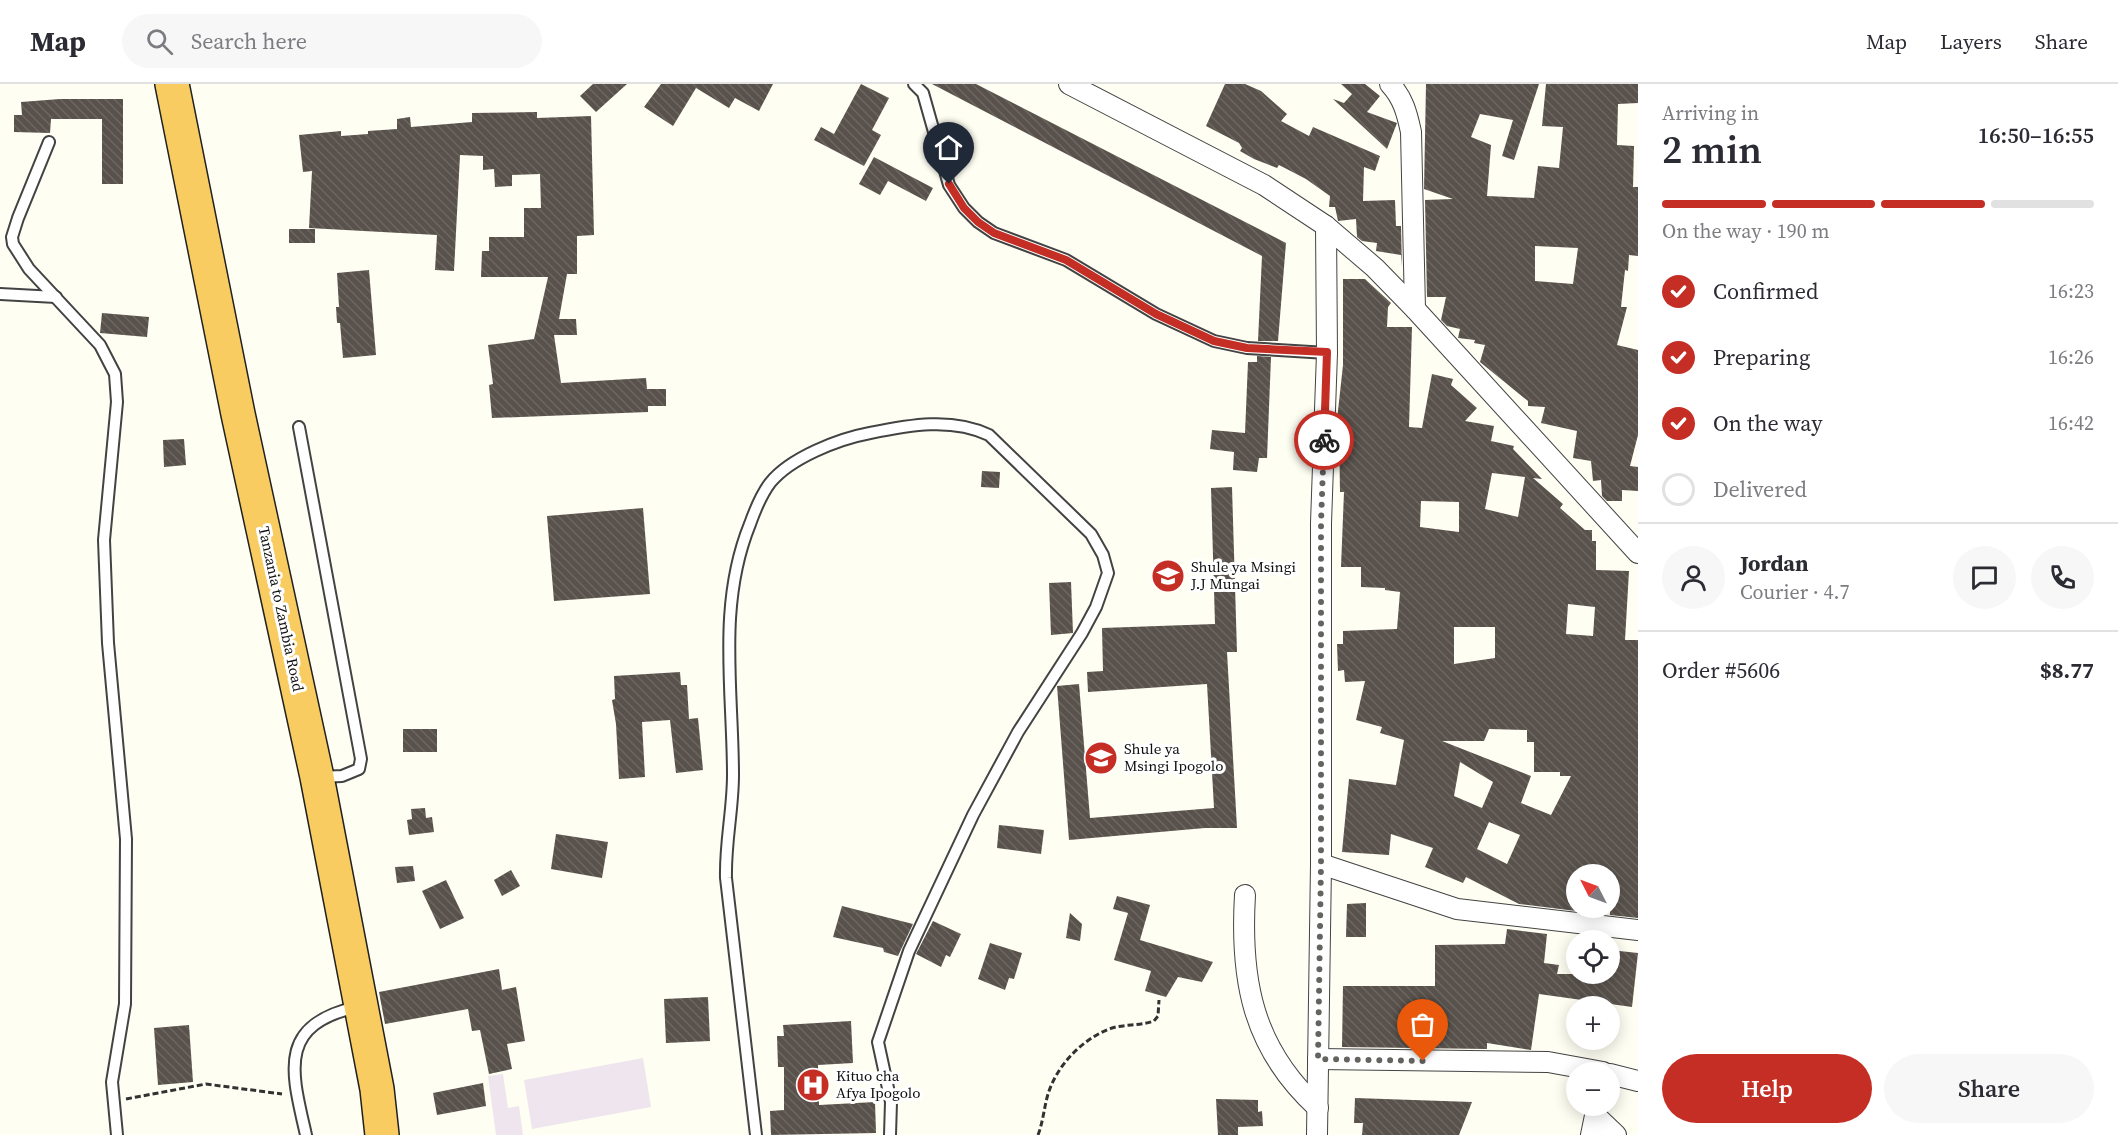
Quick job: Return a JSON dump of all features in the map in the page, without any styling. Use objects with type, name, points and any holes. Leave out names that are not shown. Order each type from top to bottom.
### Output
[{"type":"highway","name":"Tanzania to Zambia Road","points":[[172,84],[236,402],[317,777],[377,1089],[382,1135]]},
{"type":"street","points":[[1069,84],[1264,185],[1326,226],[1375,268],[1415,309],[1638,553]]},
{"type":"street","points":[[1390,84],[1398,92],[1407,110],[1411,132],[1416,254],[1415,309]]},
{"type":"street","points":[[1317,1135],[1321,864],[1321,523],[1327,352],[1326,226]]},
{"type":"street","points":[[1321,864],[1457,909],[1638,930]]},
{"type":"street","points":[[1245,895],[1244,962],[1250,999],[1269,1042],[1288,1074],[1302,1093],[1318,1108]]},
{"type":"street","points":[[1318,1059],[1548,1062],[1566,1065]]},
{"type":"street","points":[[1620,1076],[1638,1081]]},
{"type":"street","points":[[1591,1135],[1595,1116]]},
{"type":"street","points":[[1601,1116],[1616,1135]]},
{"type":"lane","points":[[914,84],[923,93],[949,184],[964,208],[994,233],[1066,260],[1156,314],[1223,345],[1327,352]]},
{"type":"lane","points":[[49,142],[12,237],[16,251],[29,269],[88,330],[109,361],[115,375],[117,402],[104,540],[108,643],[116,716],[127,886],[125,1004],[113,1066],[113,1101],[117,1135]]},
{"type":"lane","points":[[0,294],[56,297]]},
{"type":"lane","points":[[756,1135],[725,867],[733,775],[729,606],[740,549],[757,505],[771,482],[805,456],[851,436],[892,428],[934,424],[970,426],[989,435],[1091,534],[1103,555],[1108,573],[1096,607],[1082,633],[1018,732],[973,815],[909,951],[878,1042],[891,1102],[890,1135]]},
{"type":"lane","points":[[299,427],[361,759],[359,769],[352,774],[317,777]]},
{"type":"lane","points":[[306,1135],[296,1097],[293,1065],[298,1045],[319,1022],[339,1011],[361,1007]]},
{"type":"path","points":[[1038,1135],[1049,1091],[1067,1060],[1084,1043],[1100,1033],[1113,1028],[1154,1021],[1158,1016],[1159,1000]]},
{"type":"path","points":[[113,1101],[206,1084],[267,1090],[296,1097]]},
{"type":"shaded area","points":[[643,1058],[651,1107],[532,1129],[524,1080]]},
{"type":"shaded area","points":[[503,1074],[508,1108],[519,1106],[523,1135],[496,1135],[488,1076]]},
{"type":"building","points":[[593,84],[627,84],[596,112],[580,96]]},
{"type":"building","points":[[661,84],[773,84],[759,111],[735,98],[729,108],[696,88],[673,126],[644,107]]},
{"type":"building","points":[[861,84],[889,98],[872,130],[881,135],[864,166],[814,140],[821,127],[834,134]]},
{"type":"building","points":[[932,84],[976,84],[1286,243],[1278,341],[1258,341],[1262,256]]},
{"type":"building","points":[[1225,84],[1245,84],[1261,91],[1287,114],[1281,121],[1309,136],[1313,127],[1380,156],[1375,171],[1364,167],[1363,201],[1395,200],[1396,226],[1401,226],[1402,267],[1401,255],[1376,251],[1377,243],[1362,241],[1357,237],[1356,219],[1338,221],[1335,207],[1329,207],[1330,196],[1306,179],[1279,165],[1277,168],[1254,159],[1240,151],[1242,148],[1239,143],[1206,126]]},
{"type":"building","points":[[1341,84],[1365,84],[1380,96],[1367,112],[1397,123],[1387,149],[1333,99],[1344,103],[1352,94]]},
{"type":"building","points":[[1426,84],[1539,84],[1514,160],[1502,156],[1513,120],[1480,114],[1471,137],[1491,145],[1487,196],[1534,198],[1538,166],[1559,168],[1563,127],[1542,126],[1546,84],[1638,84],[1638,103],[1618,104],[1617,145],[1634,146],[1633,187],[1638,187],[1638,256],[1629,255],[1628,271],[1625,270],[1621,307],[1627,307],[1617,345],[1638,350],[1638,435],[1630,466],[1638,467],[1638,491],[1622,490],[1622,501],[1607,501],[1602,496],[1601,480],[1593,481],[1591,461],[1573,458],[1577,431],[1541,423],[1545,407],[1528,406],[1528,401],[1480,362],[1485,345],[1474,343],[1475,340],[1458,338],[1460,329],[1447,326],[1441,320],[1446,297],[1427,297],[1425,200],[1453,199],[1424,189]],"holes":[[[1535,246],[1578,248],[1573,284],[1535,281]]]},
{"type":"building","points":[[60,99],[123,99],[123,184],[102,184],[102,119],[51,119],[50,133],[14,132],[14,115],[22,115],[21,102]]},
{"type":"building","points":[[537,112],[537,118],[591,116],[594,235],[577,236],[577,274],[567,274],[559,319],[576,319],[577,335],[554,335],[561,383],[646,378],[647,389],[666,389],[666,406],[648,406],[648,412],[492,418],[489,385],[493,384],[488,345],[534,339],[548,277],[481,277],[482,251],[489,251],[489,237],[524,237],[524,208],[541,208],[540,174],[512,175],[512,186],[495,187],[494,169],[483,170],[483,156],[460,155],[454,271],[435,270],[437,235],[309,228],[312,171],[303,172],[299,135],[341,131],[341,136],[368,134],[368,131],[397,129],[397,119],[410,117],[411,127],[472,122],[472,113]]},
{"type":"building","points":[[874,157],[933,188],[926,201],[888,181],[880,195],[859,184]]},
{"type":"building","points":[[289,229],[315,229],[315,243],[289,243]]},
{"type":"building","points":[[369,270],[376,355],[343,358],[340,323],[337,323],[336,307],[339,307],[337,273]]},
{"type":"building","points":[[1343,279],[1365,279],[1391,303],[1388,307],[1387,327],[1412,327],[1409,427],[1422,428],[1432,374],[1453,379],[1451,385],[1477,408],[1465,421],[1494,426],[1491,441],[1514,446],[1513,449],[1542,479],[1533,478],[1563,504],[1560,508],[1585,530],[1592,530],[1592,541],[1596,541],[1596,570],[1629,571],[1625,640],[1638,640],[1638,918],[1620,916],[1620,864],[1566,864],[1566,910],[1519,904],[1466,877],[1463,883],[1425,867],[1433,848],[1391,834],[1389,855],[1342,852],[1349,779],[1396,785],[1404,740],[1380,733],[1382,727],[1356,720],[1365,681],[1345,682],[1344,670],[1338,671],[1337,644],[1343,644],[1343,631],[1397,629],[1400,592],[1385,590],[1385,588],[1361,587],[1361,567],[1341,567],[1344,492],[1340,492],[1339,430],[1336,429],[1343,365]],"holes":[[[1492,473],[1525,477],[1518,517],[1485,509]],[[1421,501],[1459,502],[1459,532],[1420,527]],[[1568,604],[1595,607],[1593,636],[1566,634]],[[1454,627],[1495,627],[1495,658],[1454,664]],[[1489,729],[1527,730],[1527,742],[1534,742],[1534,772],[1560,772],[1560,776],[1571,776],[1551,815],[1521,803],[1531,776],[1442,741],[1484,741]],[[1460,762],[1493,782],[1482,808],[1454,796]],[[1489,822],[1520,835],[1507,864],[1477,849]]]},
{"type":"building","points":[[102,313],[149,317],[147,337],[100,333]]},
{"type":"building","points":[[1257,356],[1271,357],[1267,458],[1259,458],[1257,472],[1233,470],[1234,452],[1210,449],[1212,430],[1245,433],[1248,362],[1257,362]]},
{"type":"building","points":[[184,439],[186,465],[164,467],[163,440]]},
{"type":"building","points":[[982,471],[1000,472],[999,488],[981,487]]},
{"type":"building","points":[[1232,487],[1237,652],[1227,652],[1237,828],[1205,828],[1069,840],[1057,686],[1079,684],[1090,818],[1214,808],[1207,684],[1088,692],[1087,672],[1103,671],[1102,628],[1215,624],[1211,488]]},
{"type":"building","points":[[643,508],[650,594],[554,601],[547,516]]},
{"type":"building","points":[[1071,582],[1073,633],[1051,635],[1049,583]]},
{"type":"building","points":[[680,672],[681,685],[687,685],[689,719],[698,718],[703,770],[676,773],[670,720],[642,722],[645,777],[619,779],[616,724],[612,700],[615,699],[614,676]]},
{"type":"building","points":[[403,729],[437,729],[437,752],[403,752]]},
{"type":"building","points":[[425,808],[426,818],[432,817],[434,832],[409,835],[407,820],[412,819],[411,809]]},
{"type":"building","points":[[999,825],[1044,830],[1041,854],[997,848]]},
{"type":"building","points":[[556,834],[608,842],[602,878],[551,869]]},
{"type":"building","points":[[413,866],[415,881],[397,883],[395,867]]},
{"type":"building","points":[[511,870],[520,886],[502,896],[494,880]]},
{"type":"building","points":[[446,880],[464,918],[440,929],[422,891]]},
{"type":"building","points":[[1117,896],[1150,905],[1140,940],[1213,962],[1202,982],[1178,977],[1166,997],[1145,991],[1151,971],[1114,960],[1128,913],[1113,909]]},
{"type":"building","points":[[1366,903],[1366,937],[1346,937],[1347,904]]},
{"type":"building","points":[[842,906],[913,924],[898,956],[884,952],[883,948],[833,937]]},
{"type":"building","points":[[1070,913],[1082,924],[1080,941],[1066,938]]},
{"type":"building","points":[[933,921],[961,934],[950,957],[946,955],[941,967],[916,954]]},
{"type":"building","points":[[1507,929],[1547,934],[1544,963],[1559,965],[1557,974],[1566,974],[1566,984],[1620,984],[1620,951],[1638,953],[1632,1007],[1620,1005],[1620,996],[1566,998],[1539,994],[1531,1050],[1487,1043],[1487,1049],[1342,1047],[1343,986],[1435,986],[1435,945],[1505,944]]},
{"type":"building","points":[[990,943],[1022,953],[1014,979],[1009,978],[1005,990],[978,979]]},
{"type":"building","points":[[499,969],[502,990],[516,987],[525,1041],[507,1044],[512,1069],[489,1074],[480,1030],[472,1031],[468,1009],[385,1024],[379,992]]},
{"type":"building","points":[[708,997],[710,1041],[666,1043],[664,999]]},
{"type":"building","name":"Kituo cha Afya Ipogolo","points":[[851,1021],[853,1063],[818,1065],[819,1105],[875,1102],[876,1133],[771,1135],[770,1111],[784,1110],[784,1067],[778,1067],[777,1036],[784,1036],[783,1025]]},
{"type":"building","points":[[189,1025],[193,1082],[158,1085],[154,1028]]},
{"type":"building","points":[[483,1083],[486,1106],[437,1115],[433,1093]]},
{"type":"building","points":[[1355,1098],[1472,1102],[1459,1135],[1362,1135],[1363,1123],[1354,1123]]},
{"type":"building","points":[[1216,1099],[1258,1100],[1258,1112],[1262,1111],[1263,1126],[1238,1127],[1238,1135],[1218,1135]]},
{"type":"way so far","points":[[1324,440],[1321,523],[1321,864],[1318,1059],[1423,1061]]},
{"type":"place","name":"Shule ya Msingi J.J Mungai","points":[[1168,576]]},
{"type":"place","name":"Shule ya Msingi Ipogolo","points":[[1101,758]]},
{"type":"place","name":"Kituo cha Afya Ipogolo","points":[[813,1085]]},
{"type":"route","points":[[949,184],[964,208],[994,233],[1066,260],[1156,314],[1191,328],[1223,345],[1327,352],[1324,440]]}]
